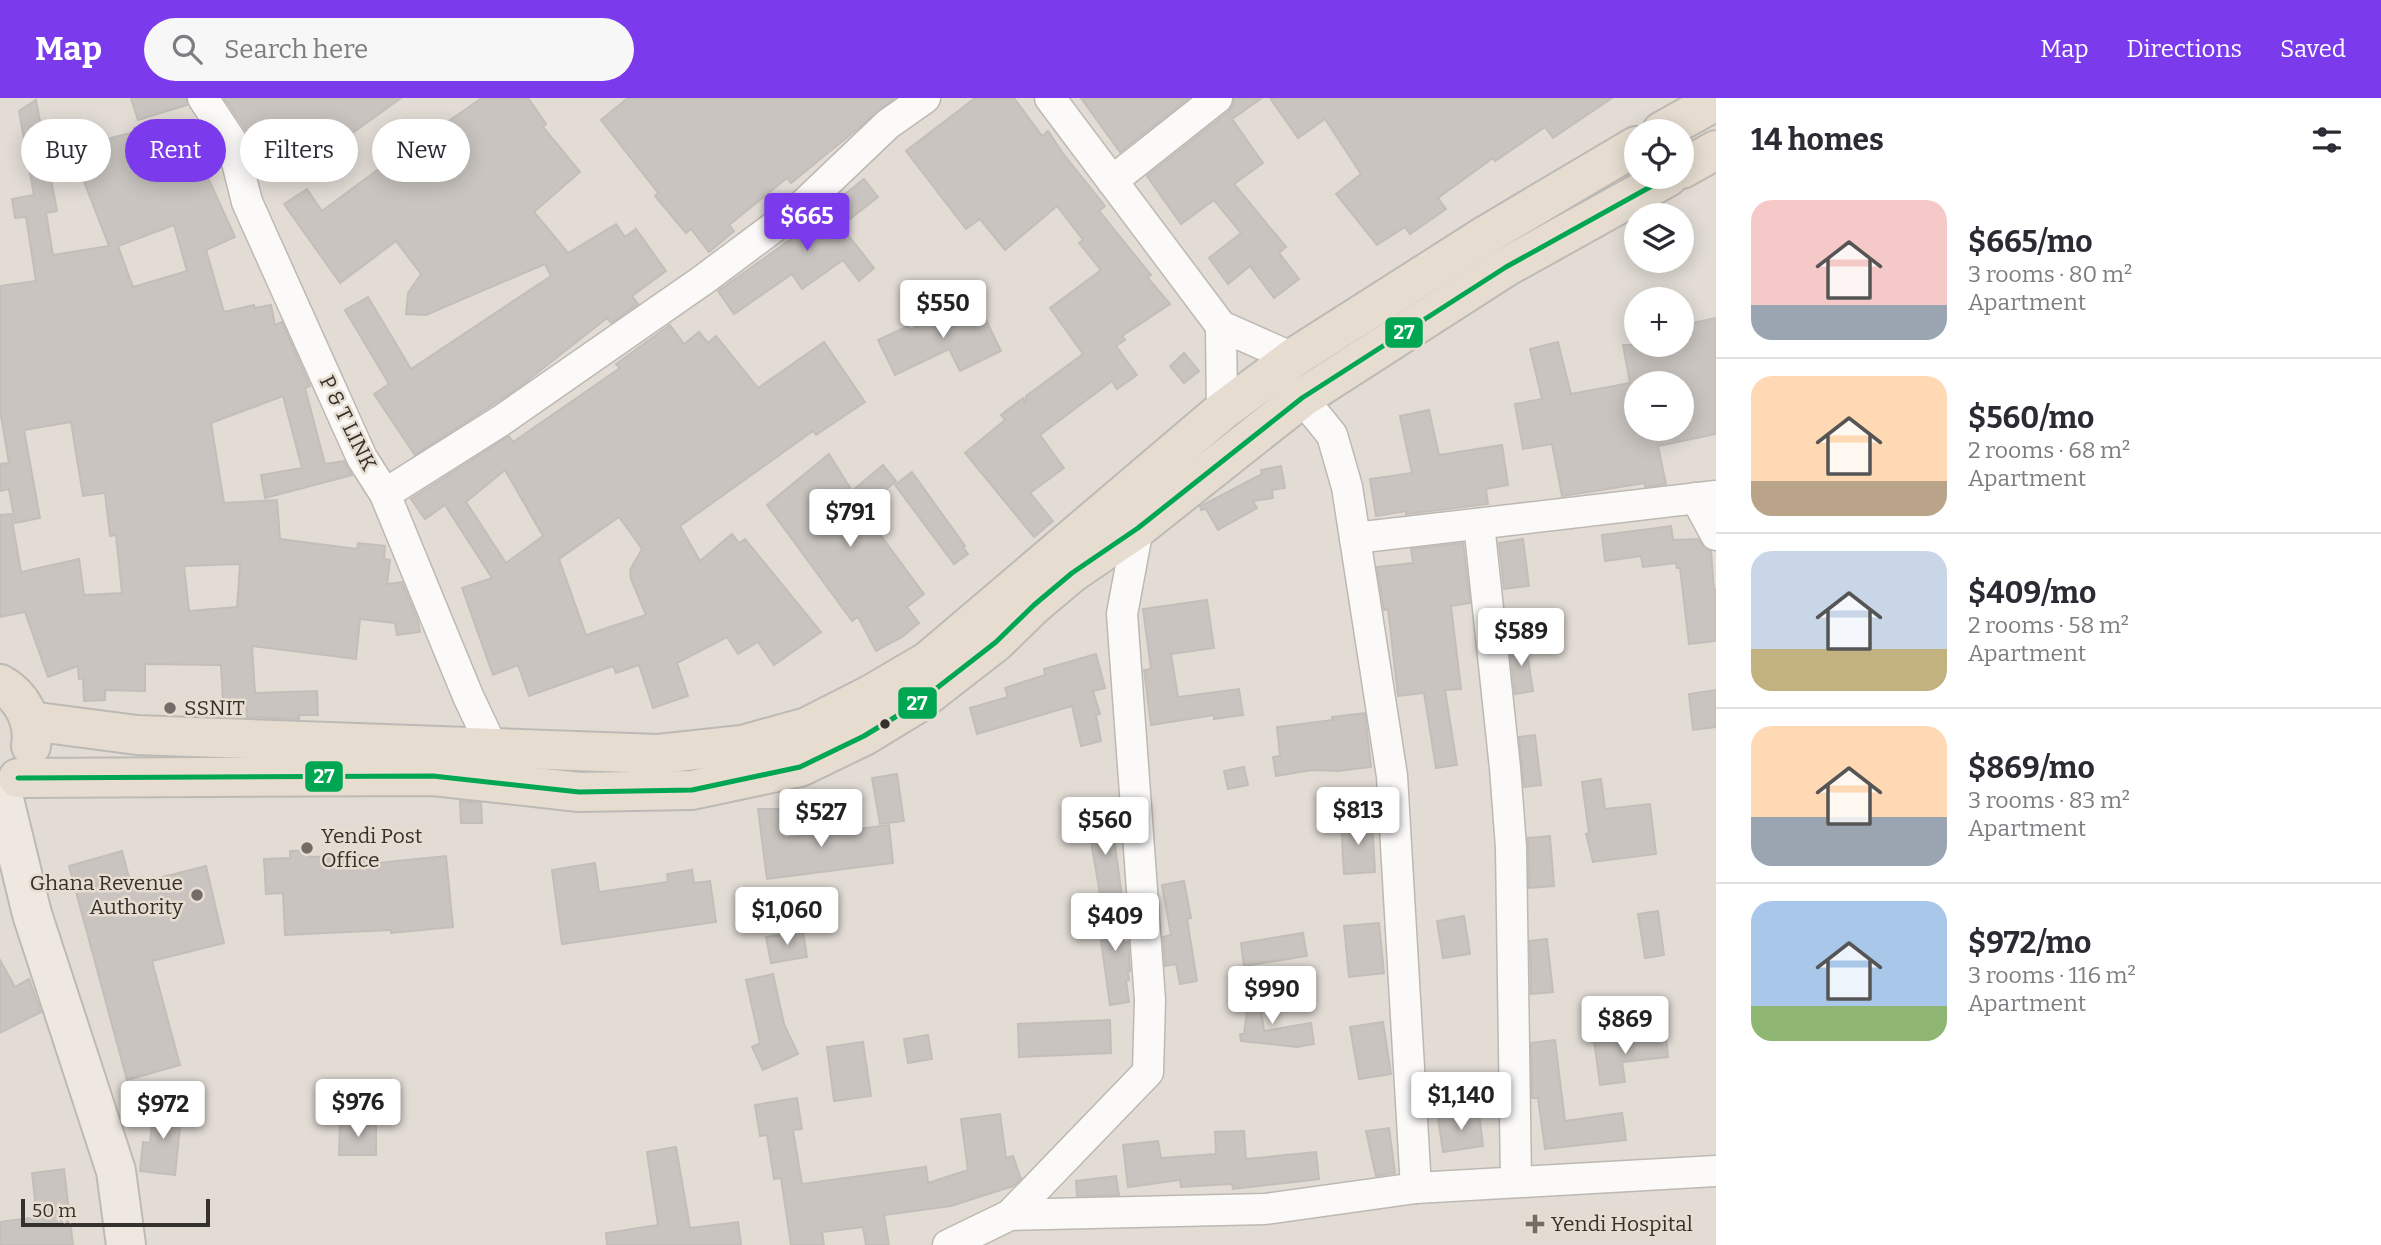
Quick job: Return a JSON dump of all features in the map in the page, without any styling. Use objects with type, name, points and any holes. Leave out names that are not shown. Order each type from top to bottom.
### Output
[{"type":"highway","points":[[1684,119],[1716,101]]},
{"type":"highway","points":[[1694,162],[1716,150]]},
{"type":"highway","points":[[30,721],[137,735],[658,754],[742,745],[807,727],[928,661],[1222,411],[1287,363],[1486,235],[1624,153]]},
{"type":"highway","points":[[7,787],[433,776],[579,792],[692,790],[800,767],[864,736],[915,705],[996,642],[1034,604],[1072,573],[1139,528],[1302,398],[1506,267],[1646,189]]},
{"type":"highway","points":[[1287,363],[1302,398]]},
{"type":"highway","points":[[0,684],[21,703],[30,721],[32,741],[28,761],[7,787]]},
{"type":"main road","points":[[7,787],[32,914],[116,1171],[126,1245]]},
{"type":"main road","points":[[0,870],[32,914]]},
{"type":"street","name":"P & T LINK","points":[[203,98],[232,142],[247,202],[362,458],[385,494],[468,696],[493,749]]},
{"type":"street","points":[[385,494],[502,420],[703,280],[802,206],[888,124],[925,98]]},
{"type":"street","points":[[1050,98],[1221,326],[1287,363]]},
{"type":"street","points":[[1112,181],[1217,98]]},
{"type":"street","points":[[1221,326],[1222,411]]},
{"type":"street","points":[[1302,398],[1332,435],[1347,487],[1392,776],[1416,1188]]},
{"type":"street","points":[[1355,538],[1706,497],[1716,535]]},
{"type":"street","points":[[1479,524],[1511,848],[1516,1181]]},
{"type":"street","points":[[948,1245],[1010,1215],[1148,1072],[1150,1000],[1122,614],[1139,528]]},
{"type":"street","points":[[1010,1215],[1265,1209],[1416,1188],[1716,1171]]},
{"type":"building","points":[[131,98],[186,98],[187,105],[138,119]]},
{"type":"building","points":[[224,98],[401,98],[358,129],[358,119],[240,119],[240,122]]},
{"type":"building","points":[[482,98],[528,98],[546,124],[543,127],[580,172],[534,212],[568,253],[616,224],[625,237],[636,229],[666,271],[632,296],[638,304],[611,323],[607,318],[518,388],[415,455],[374,394],[389,384],[345,310],[368,297],[411,369],[551,276],[545,264],[426,315],[406,314],[408,293],[421,274],[396,241],[340,283],[284,204],[307,189],[322,211],[372,174],[372,182],[470,182],[470,119],[452,119]]},
{"type":"building","points":[[628,98],[895,98],[791,183],[787,178],[729,225],[734,231],[709,252],[691,229],[686,233],[655,196],[658,193],[601,120]]},
{"type":"building","points":[[975,98],[1014,98],[1042,136],[1048,131],[1105,206],[1099,211],[1151,275],[1147,277],[1170,304],[1122,336],[1125,340],[1116,346],[1137,375],[1117,389],[1112,381],[1040,435],[1064,468],[1030,493],[1053,521],[1034,537],[965,453],[1005,420],[1001,415],[1023,398],[1026,404],[1026,396],[1083,354],[1050,308],[1101,270],[1079,243],[1083,240],[1057,206],[1005,250],[980,219],[966,229],[906,151]]},
{"type":"building","points":[[1081,98],[1189,98],[1120,152]]},
{"type":"building","points":[[1234,98],[1262,98],[1232,119],[1263,163],[1234,184],[1286,247],[1279,253],[1299,279],[1274,298],[1250,266],[1228,284],[1209,258],[1241,233],[1214,200],[1181,224],[1147,176],[1228,112]]},
{"type":"building","points":[[1270,98],[1612,98],[1553,138],[1545,127],[1495,161],[1493,158],[1438,198],[1446,209],[1410,234],[1405,227],[1377,245],[1336,194],[1361,174],[1325,119],[1298,138]]},
{"type":"building","points":[[36,100],[40,119],[21,119],[21,122],[19,111]]},
{"type":"building","points":[[125,134],[125,182],[210,182],[235,237],[206,250],[224,312],[254,305],[255,308],[271,305],[275,325],[282,322],[310,386],[305,388],[325,464],[344,461],[352,475],[265,498],[261,475],[302,468],[283,396],[211,423],[224,503],[277,500],[280,539],[357,549],[358,543],[385,546],[384,559],[390,560],[387,584],[402,582],[418,621],[420,632],[397,635],[395,623],[360,619],[356,659],[252,646],[255,693],[317,691],[318,715],[299,715],[299,719],[247,717],[246,699],[223,700],[221,665],[145,664],[145,691],[105,690],[105,700],[84,701],[83,678],[79,679],[78,666],[48,677],[25,612],[0,617],[0,515],[11,514],[21,572],[79,559],[84,595],[122,593],[116,535],[110,536],[105,493],[83,496],[71,422],[24,430],[40,518],[15,523],[9,489],[0,491],[0,464],[9,463],[0,410],[0,286],[36,281],[26,217],[15,218],[12,199],[34,195],[32,182],[52,182],[57,211],[46,213],[53,255],[109,246],[84,182],[111,182],[111,138]],"holes":[[[174,225],[187,271],[133,287],[118,246]],[[240,564],[237,607],[189,611],[184,566]]]},
{"type":"building","points":[[864,179],[878,197],[841,226],[874,268],[859,281],[843,260],[802,289],[792,274],[734,314],[718,291],[814,223],[812,220]]},
{"type":"building","points":[[976,299],[1001,351],[960,371],[949,349],[895,375],[878,340],[908,326],[910,330]]},
{"type":"building","points":[[1716,318],[1716,434],[1694,439],[1694,371],[1628,371],[1625,357],[1694,357],[1694,323]]},
{"type":"building","points":[[670,325],[684,344],[699,332],[708,343],[716,336],[758,388],[824,342],[865,402],[816,435],[813,431],[680,526],[700,561],[732,534],[739,543],[745,539],[821,632],[774,665],[758,642],[738,654],[727,637],[677,663],[688,696],[653,708],[639,665],[616,673],[613,666],[529,696],[518,665],[493,675],[462,588],[492,578],[445,505],[425,519],[411,499],[509,436],[513,442],[620,368],[616,364]],"holes":[[[505,470],[543,536],[506,563],[466,502]],[[619,517],[642,549],[630,570],[646,615],[586,635],[559,559]]]},
{"type":"building","points":[[1558,342],[1571,394],[1624,384],[1624,441],[1682,441],[1658,446],[1666,484],[1645,487],[1645,483],[1562,496],[1552,444],[1523,449],[1515,404],[1542,399],[1530,349]]},
{"type":"building","points":[[1184,353],[1199,371],[1184,383],[1170,366]]},
{"type":"building","points":[[1429,410],[1439,455],[1502,445],[1508,485],[1486,489],[1488,504],[1376,516],[1370,479],[1412,473],[1400,416]]},
{"type":"building","points":[[829,454],[852,491],[883,465],[896,481],[862,510],[924,594],[907,607],[919,623],[902,637],[876,651],[858,617],[852,621],[767,505]]},
{"type":"building","points":[[1281,466],[1285,488],[1272,490],[1273,498],[1253,501],[1257,508],[1218,530],[1206,509],[1201,510],[1200,506],[1262,474],[1261,470]]},
{"type":"building","points":[[912,472],[965,546],[963,547],[968,554],[954,564],[895,485]]},
{"type":"building","points":[[1671,526],[1673,540],[1698,539],[1711,551],[1714,590],[1716,589],[1716,641],[1689,644],[1680,568],[1677,568],[1676,563],[1643,567],[1641,556],[1605,561],[1602,535]]},
{"type":"building","points":[[1523,539],[1529,586],[1504,589],[1499,543]]},
{"type":"building","points":[[1463,543],[1470,603],[1451,606],[1461,689],[1445,690],[1457,765],[1436,768],[1424,693],[1398,696],[1388,609],[1384,610],[1377,567],[1413,563],[1411,549]]},
{"type":"building","points":[[1207,600],[1214,648],[1171,654],[1178,697],[1239,689],[1243,715],[1214,719],[1214,715],[1151,725],[1144,670],[1151,669],[1143,609]]},
{"type":"building","points":[[1525,641],[1533,691],[1515,694],[1509,644]]},
{"type":"building","points":[[1096,654],[1105,688],[1093,691],[1100,714],[1096,715],[1101,741],[1081,746],[1072,706],[977,734],[970,708],[1008,697],[1005,688],[1045,675],[1044,669]]},
{"type":"building","points":[[1716,690],[1716,727],[1693,730],[1689,694]]},
{"type":"building","points":[[1365,713],[1371,767],[1338,771],[1312,770],[1276,776],[1273,757],[1280,756],[1277,727]]},
{"type":"building","points":[[1535,735],[1541,785],[1524,787],[1519,737]]},
{"type":"building","points":[[1244,767],[1248,785],[1228,789],[1224,771]]},
{"type":"building","points":[[897,774],[904,821],[880,824],[872,778]]},
{"type":"building","points":[[1601,779],[1605,809],[1650,804],[1656,854],[1593,862],[1586,834],[1589,833],[1582,782]]},
{"type":"building","points":[[460,801],[481,803],[482,823],[461,823]]},
{"type":"building","points":[[758,809],[779,809],[784,838],[889,825],[893,863],[767,879]]},
{"type":"building","points":[[1108,814],[1122,897],[1101,900],[1087,818]]},
{"type":"building","points":[[1372,820],[1375,872],[1344,874],[1341,821]]},
{"type":"building","points":[[1550,836],[1554,886],[1529,888],[1528,838]]},
{"type":"building","points":[[310,850],[310,857],[366,855],[367,864],[446,856],[453,927],[391,933],[391,930],[285,935],[283,893],[266,894],[264,859],[290,858],[290,851]]},
{"type":"building","points":[[122,851],[131,885],[206,866],[224,943],[152,961],[180,1065],[127,1080],[69,866]]},
{"type":"building","points":[[595,863],[599,892],[668,882],[667,874],[692,870],[694,883],[710,881],[716,922],[562,944],[552,870]]},
{"type":"building","points":[[1184,881],[1191,918],[1187,919],[1197,981],[1180,984],[1176,964],[1165,966],[1163,937],[1171,935],[1162,885]]},
{"type":"building","points":[[1117,899],[1124,943],[1128,942],[1130,971],[1129,980],[1126,981],[1129,1002],[1110,1005],[1098,902]]},
{"type":"building","points":[[1658,911],[1664,955],[1645,958],[1638,914]]},
{"type":"building","points":[[1464,916],[1470,954],[1443,958],[1437,921]]},
{"type":"building","points":[[1379,923],[1384,973],[1349,977],[1344,926]]},
{"type":"building","points":[[803,931],[807,957],[771,963],[766,937]]},
{"type":"building","points":[[1303,933],[1307,956],[1244,966],[1241,943]]},
{"type":"building","points":[[1547,939],[1553,992],[1531,994],[1530,941]]},
{"type":"building","points":[[0,960],[15,987],[29,979],[41,1012],[0,1033]]},
{"type":"building","points":[[773,974],[784,1024],[798,1054],[763,1070],[752,1047],[760,1043],[746,980]]},
{"type":"building","points":[[1251,979],[1257,979],[1264,1031],[1311,1023],[1314,1044],[1297,1047],[1241,1041],[1240,1034],[1244,1034]]},
{"type":"building","points":[[1110,1020],[1111,1053],[1019,1057],[1018,1024]]},
{"type":"building","points":[[1383,1022],[1391,1074],[1359,1079],[1350,1027]]},
{"type":"building","points":[[928,1035],[932,1059],[908,1063],[904,1039]]},
{"type":"building","points":[[1619,1037],[1620,1043],[1666,1038],[1668,1057],[1622,1062],[1625,1082],[1600,1085],[1594,1040]]},
{"type":"building","points":[[1555,1040],[1565,1121],[1622,1113],[1626,1140],[1545,1149],[1538,1098],[1532,1098],[1531,1043]]},
{"type":"building","points":[[863,1042],[871,1096],[834,1101],[827,1047]]},
{"type":"building","points":[[797,1098],[802,1129],[793,1130],[802,1184],[926,1167],[928,1183],[968,1170],[961,1119],[1000,1114],[1006,1158],[1013,1156],[1021,1179],[1013,1186],[951,1206],[884,1215],[889,1245],[866,1245],[863,1227],[822,1232],[824,1245],[791,1245],[781,1178],[774,1179],[767,1135],[760,1136],[755,1105]]},
{"type":"building","points":[[154,1104],[182,1107],[175,1175],[140,1171],[143,1142],[150,1143]]},
{"type":"building","points":[[1479,1112],[1483,1146],[1443,1152],[1438,1118]]},
{"type":"building","points":[[340,1122],[376,1122],[376,1155],[339,1155]]},
{"type":"building","points":[[1389,1128],[1395,1173],[1376,1176],[1366,1131]]},
{"type":"building","points":[[1244,1131],[1246,1159],[1316,1152],[1319,1179],[1233,1189],[1232,1184],[1181,1187],[1180,1180],[1128,1187],[1123,1145],[1158,1141],[1161,1158],[1216,1154],[1215,1132]]},
{"type":"building","points":[[676,1147],[690,1228],[738,1222],[741,1245],[607,1245],[606,1233],[658,1225],[647,1152]]},
{"type":"building","points":[[64,1169],[73,1245],[0,1245],[0,1222],[37,1217],[32,1173]]},
{"type":"building","points":[[1116,1176],[1119,1195],[1077,1196],[1076,1181]]},
{"type":"transit line","name":"27","points":[[18,778],[433,776],[579,792],[692,790],[800,767],[864,736],[915,705],[996,642],[1072,573],[1138,528],[1302,398],[1506,267],[1646,189]]},
{"type":"place","name":"SSNIT","points":[[170,708]]},
{"type":"place","name":"Yendi Post Office","points":[[307,848]]},
{"type":"place","name":"Ghana Revenue Authority","points":[[197,895]]},
{"type":"place","name":"Yendi Hospital","points":[[1535,1224]]}]
